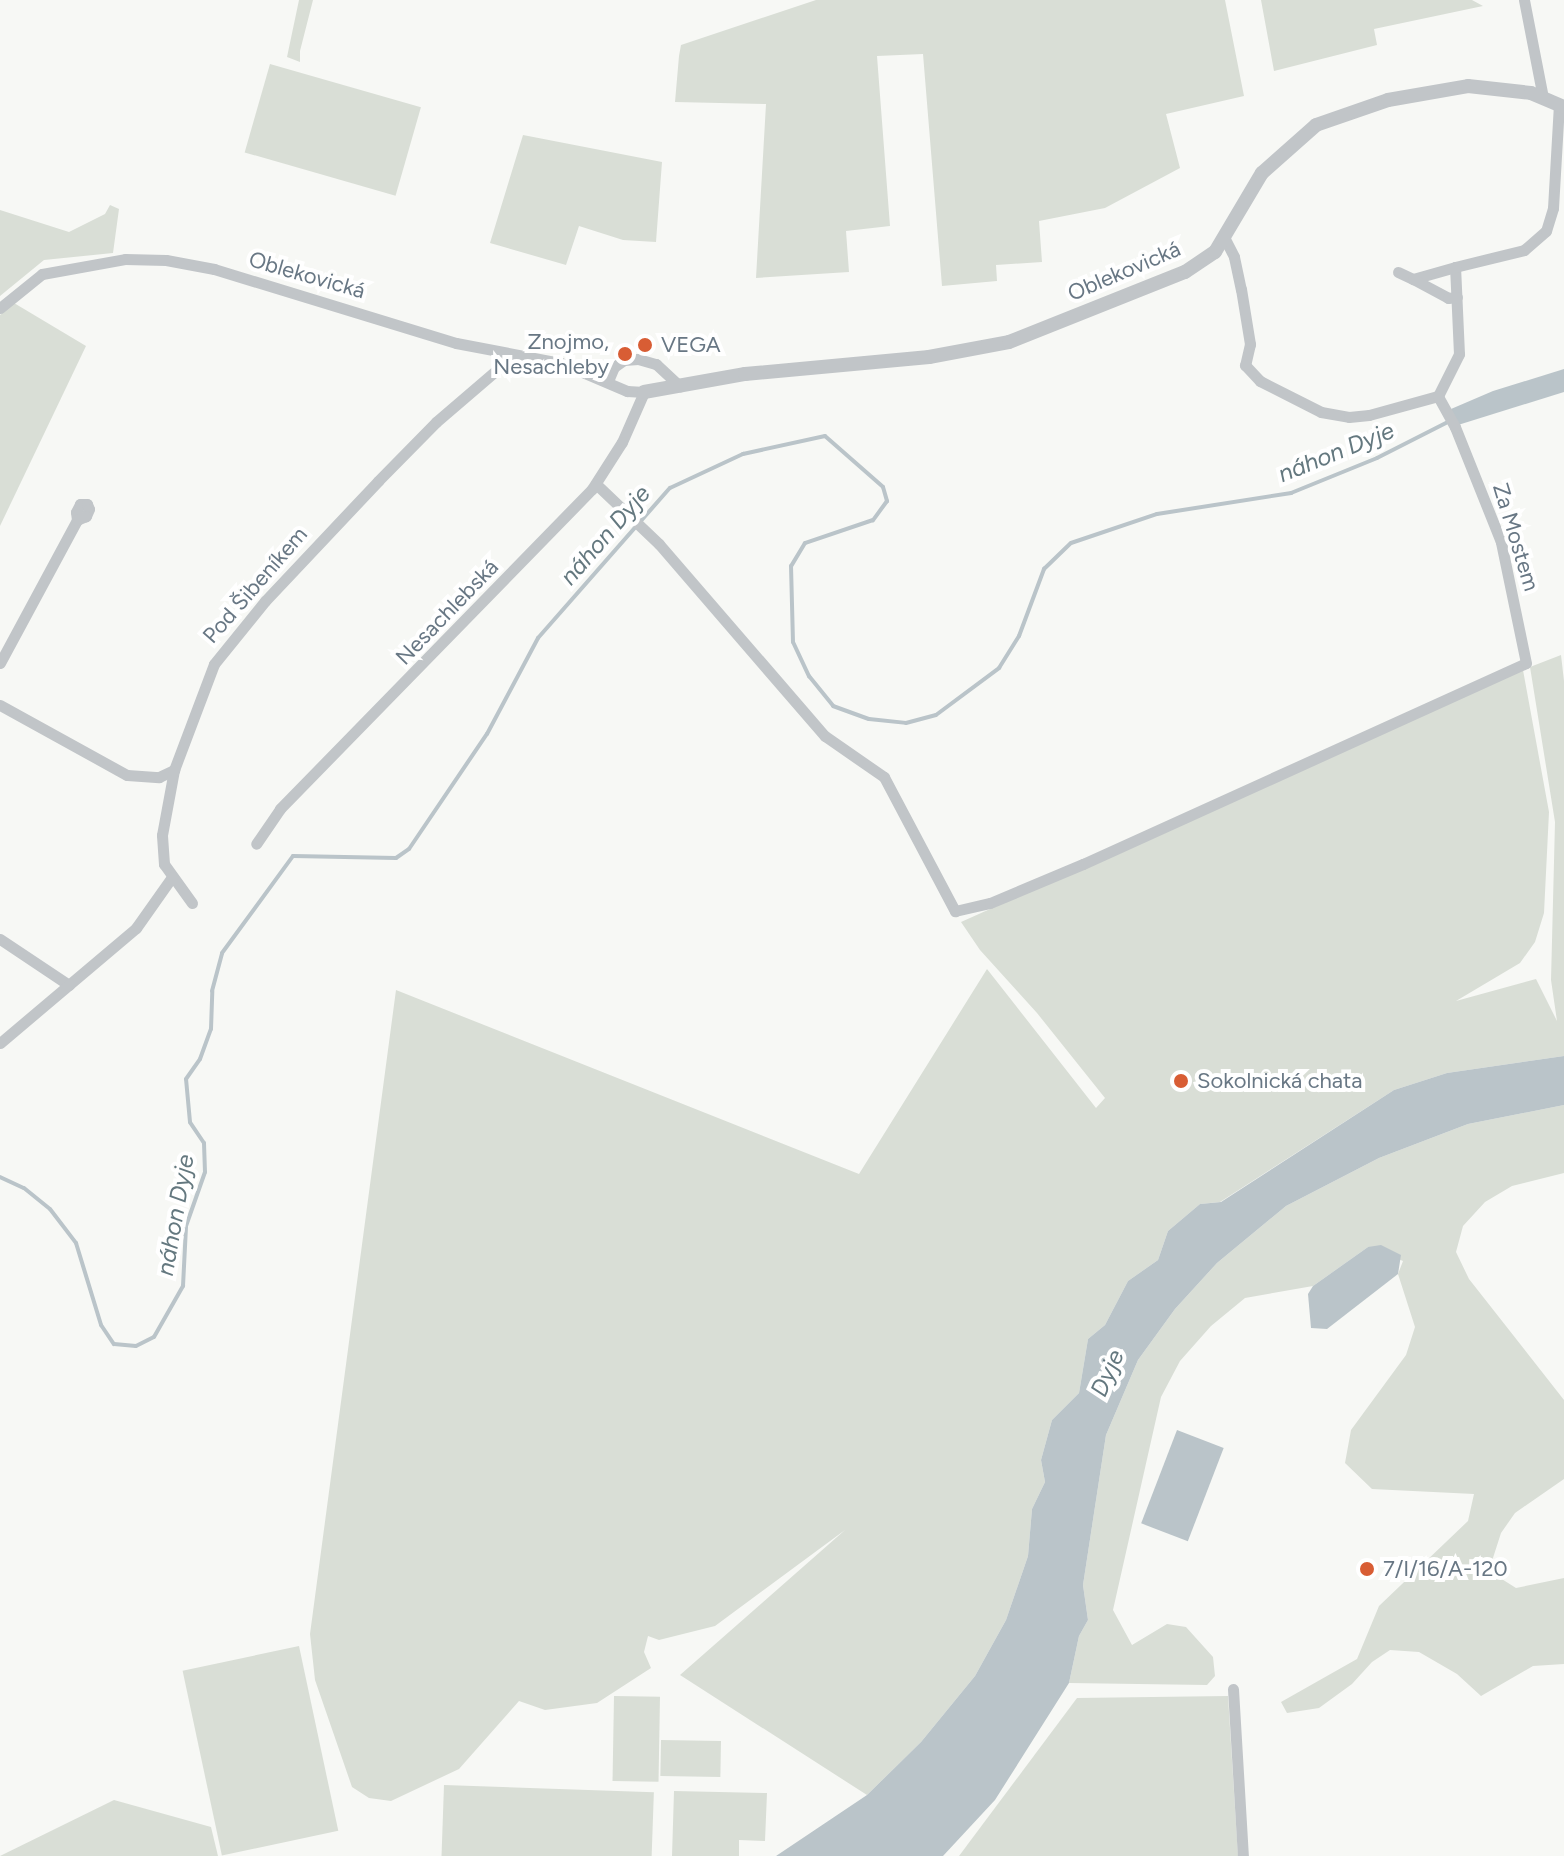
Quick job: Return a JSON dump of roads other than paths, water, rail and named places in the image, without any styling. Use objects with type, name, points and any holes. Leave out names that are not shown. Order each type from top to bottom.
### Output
[{"type":"street","points":[[1524,0],[1543,98]]},
{"type":"street","name":"Oblekovická","points":[[0,308],[42,274],[125,259],[166,260],[214,269],[456,343],[561,363],[627,391],[644,392],[745,374],[929,357],[1009,342],[1185,272],[1215,252],[1262,173],[1316,125],[1388,100],[1468,86],[1531,93],[1562,106]]},
{"type":"street","points":[[1413,279],[1524,250],[1546,231],[1553,208],[1562,106]]},
{"type":"street","points":[[1224,237],[1234,257],[1241,289],[1250,344],[1245,365],[1260,381],[1321,412],[1349,417],[1383,412],[1438,396],[1459,354],[1455,267]]},
{"type":"street","points":[[1398,272],[1448,298],[1457,297]]},
{"type":"street","name":"Pod Šibeníkem","points":[[192,903],[164,864],[162,835],[174,770],[214,664],[265,601],[378,481],[436,422],[513,356]]},
{"type":"street","points":[[608,381],[614,367],[624,360],[638,359],[656,364],[680,386]]},
{"type":"street","name":"Nesachlebská","points":[[256,844],[280,809],[560,525],[596,484],[622,442],[644,392]]},
{"type":"street","name":"Za Mostem","points":[[596,484],[646,531],[825,736],[884,777],[955,911],[990,903],[1083,864],[1526,663],[1505,553],[1455,427],[1438,396]]},
{"type":"street","points":[[0,663],[77,520]]},
{"type":"street","points":[[0,705],[127,775],[159,777],[174,770]]},
{"type":"street","points":[[0,1043],[136,928],[172,877]]},
{"type":"street","points":[[0,939],[69,985]]},
{"type":"street","points":[[1233,1689],[1243,1856]]},
{"type":"water","points":[[1564,369],[1564,392],[1458,425],[1451,409],[1493,391]]},
{"type":"water","name":"Dyje","points":[[1564,1056],[1564,1105],[1468,1124],[1379,1158],[1286,1206],[1217,1263],[1175,1309],[1138,1360],[1106,1435],[1083,1585],[1088,1620],[1079,1636],[1069,1683],[995,1800],[943,1856],[776,1856],[867,1795],[921,1742],[975,1676],[1006,1620],[1028,1556],[1032,1509],[1045,1482],[1041,1460],[1052,1420],[1079,1393],[1088,1339],[1105,1325],[1128,1281],[1158,1260],[1168,1231],[1200,1204],[1221,1202],[1394,1090],[1447,1073]]},
{"type":"water","points":[[1381,1245],[1401,1255],[1398,1274],[1327,1329],[1311,1328],[1308,1294],[1313,1286],[1368,1247]]},
{"type":"water","points":[[1177,1430],[1224,1448],[1188,1541],[1141,1523]]},
{"type":"waterway","name":"náhon Dyje","points":[[0,1177],[24,1188],[50,1209],[76,1243],[101,1325],[114,1344],[136,1346],[154,1337],[183,1286],[186,1226],[205,1172],[204,1143],[190,1122],[186,1079],[200,1059],[211,1029],[212,991],[222,953],[293,856],[396,858],[409,849],[487,734],[538,638],[670,488],[743,454],[825,436],[883,487],[887,501],[873,520],[805,543],[791,566],[793,642],[809,676],[833,706],[869,719],[906,723],[936,715],[999,668],[1019,636],[1044,569],[1071,543],[1157,514],[1291,493],[1377,458],[1448,422]]},
{"type":"place","name":"VEGA","points":[[645,345]]},
{"type":"place","name":"Znojmo, Nesachleby","points":[[625,354]]},
{"type":"place","name":"Sokolnická chata","points":[[1181,1081]]},
{"type":"place","name":"7/I/16/A-120","points":[[1367,1569]]}]
